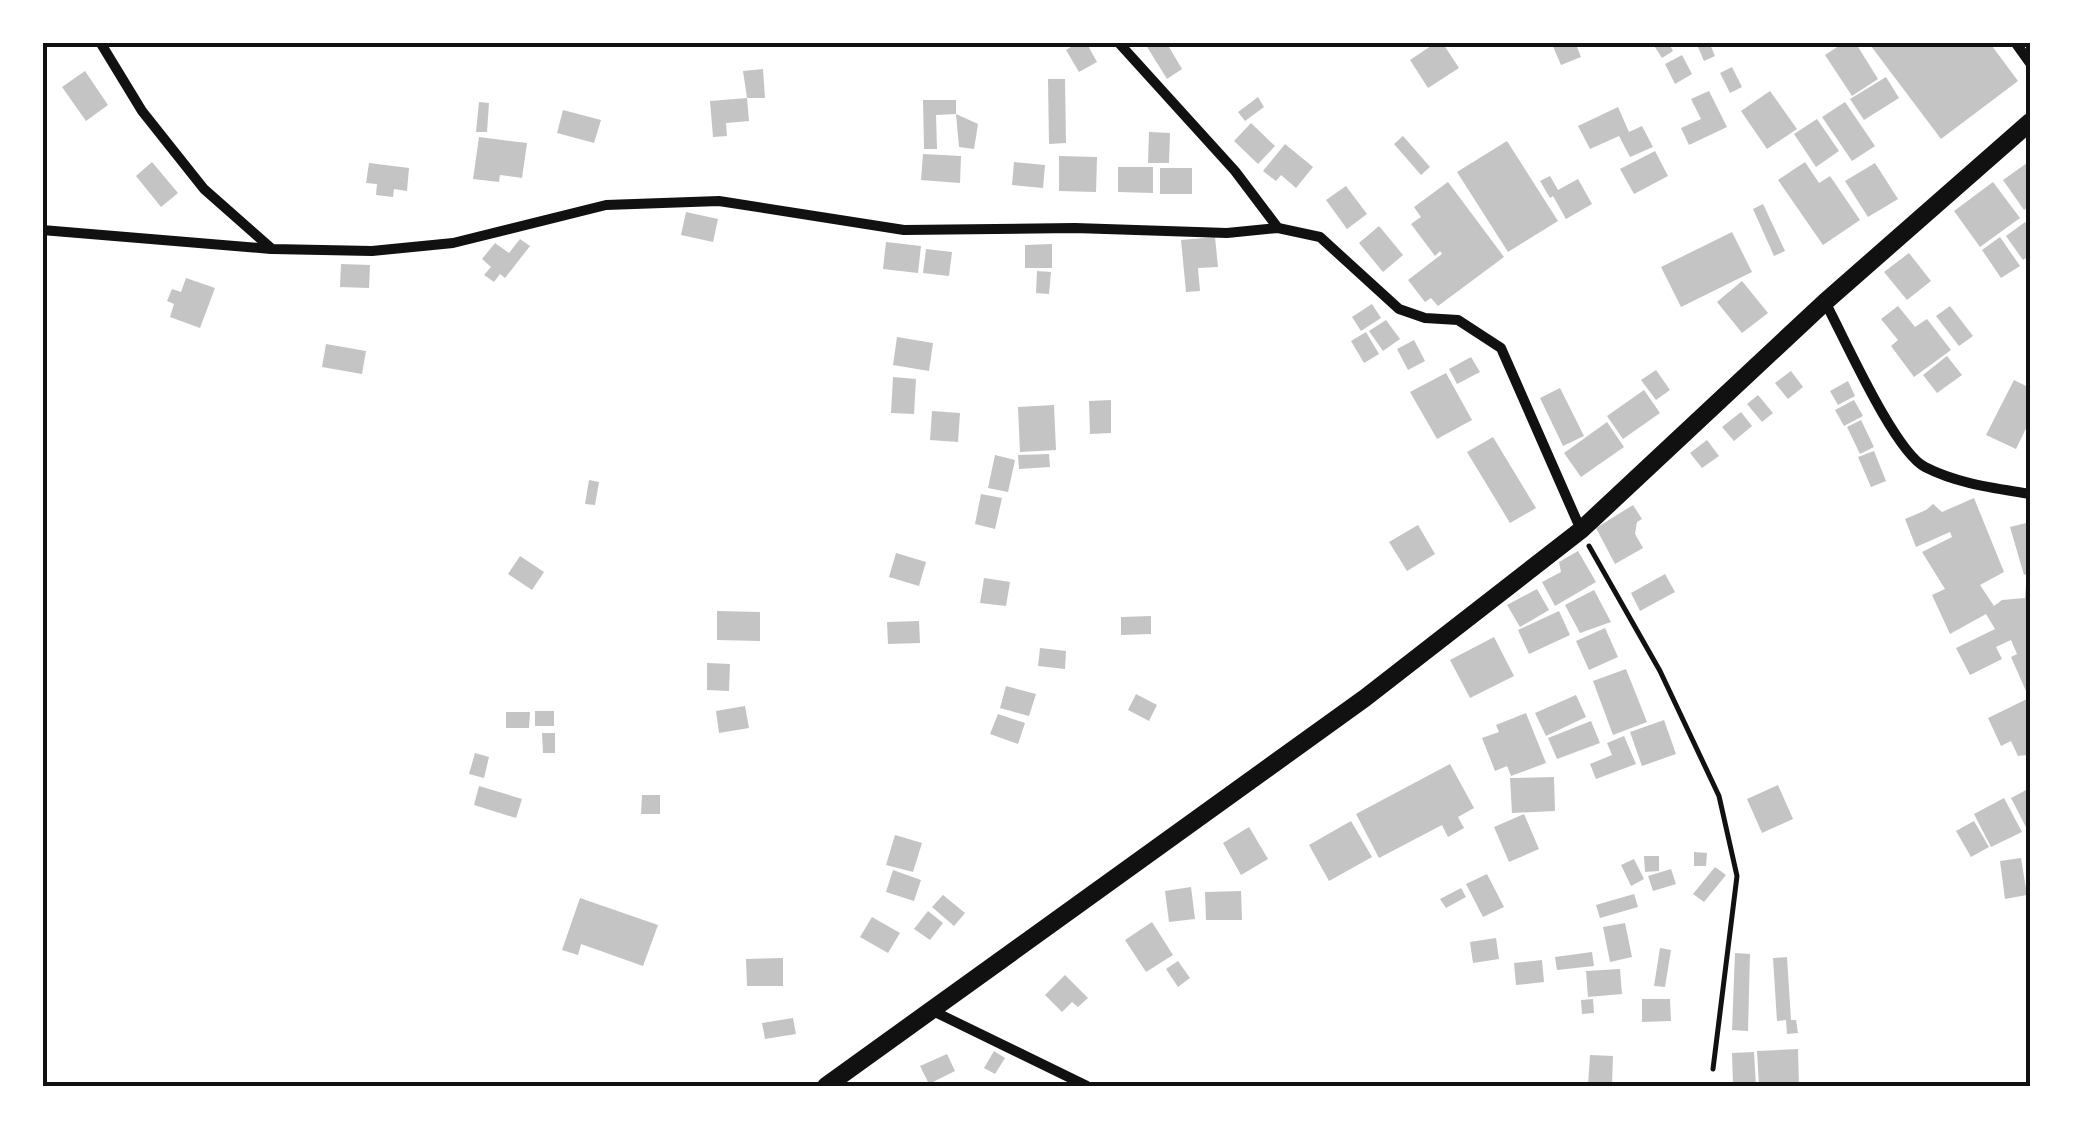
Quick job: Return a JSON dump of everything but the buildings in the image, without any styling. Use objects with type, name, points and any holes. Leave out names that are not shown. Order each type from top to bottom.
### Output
[{"type":"main road","points":[[826,1086],[1365,698],[1580,530],[1825,302],[2030,122]]},
{"type":"street","points":[[100,42],[142,111],[204,188],[272,249]]},
{"type":"street","points":[[1118,42],[1235,171],[1278,228]]},
{"type":"street","points":[[2015,42],[2030,63]]},
{"type":"street","points":[[42,230],[272,249],[372,251],[453,244],[606,205],[719,201],[904,230],[1074,228],[1227,233],[1278,228],[1320,237],[1399,309],[1424,318],[1458,320],[1501,348],[1580,530]]},
{"type":"street","points":[[1825,302],[1896,434],[1921,465],[1964,482],[2030,494]]},
{"type":"street","points":[[933,1011],[1087,1086]]},
{"type":"path","points":[[1580,530],[1660,670],[1720,796],[1736,876],[1713,1069]]}]
